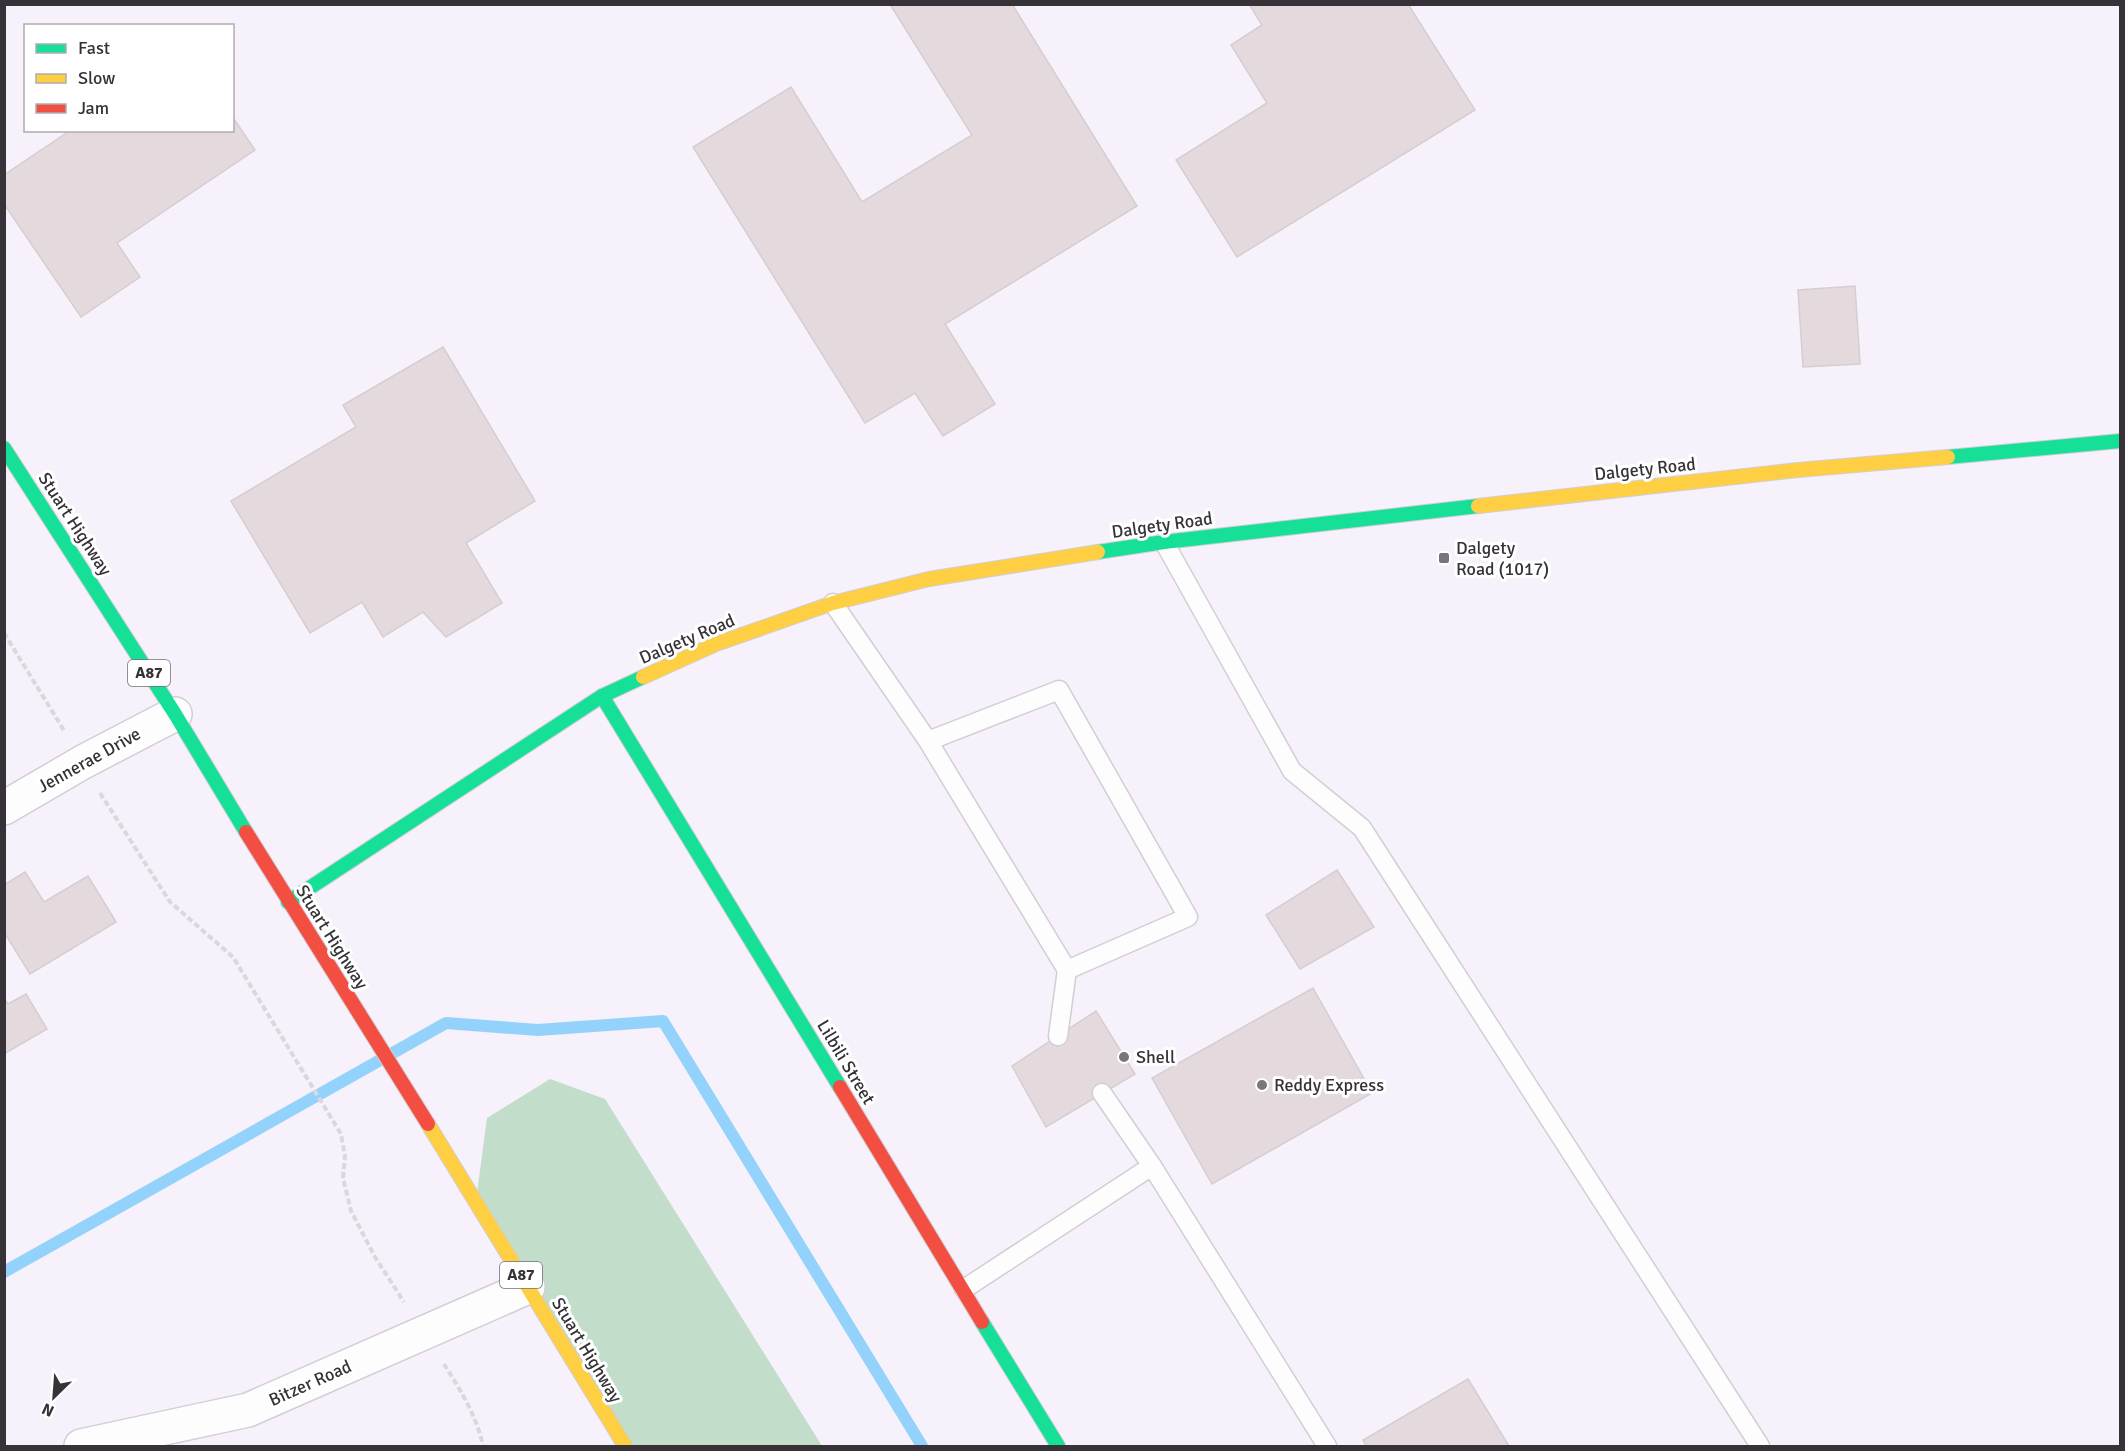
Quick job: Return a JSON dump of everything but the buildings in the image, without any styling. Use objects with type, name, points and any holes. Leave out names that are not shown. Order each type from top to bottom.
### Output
[{"type":"main road","name":"Dalgety Road","points":[[288,902],[602,696],[716,644],[833,603],[929,579],[1164,542],[1786,472],[2121,441]]},
{"type":"main road","name":"Stuart Highway","points":[[4,448],[175,714],[288,902],[416,1105],[625,1446]]},
{"type":"main road","name":"Lilbili Street","points":[[602,696],[1058,1446]]},
{"type":"street","name":"Jennerae Drive","points":[[4,808],[83,762],[175,714]]},
{"type":"street","name":"Bitzer Road","points":[[81,1446],[248,1410],[528,1287]]},
{"type":"lane","points":[[1164,542],[1292,771],[1362,828],[1760,1446]]},
{"type":"lane","points":[[833,603],[928,741],[1067,970],[1058,1036]]},
{"type":"lane","points":[[928,741],[1059,690],[1188,917],[1067,970]]},
{"type":"lane","points":[[1102,1093],[1152,1166],[1327,1446]]},
{"type":"lane","points":[[964,1289],[1152,1166]]},
{"type":"path","points":[[4,633],[83,762],[97,789],[170,902],[233,957],[341,1134],[345,1156],[344,1178],[351,1211],[375,1257],[460,1389],[483,1446]]},
{"type":"green space","points":[[550,1079],[605,1099],[822,1446],[625,1446],[476,1201],[487,1118]]},
{"type":"waterway","points":[[4,1272],[446,1023],[538,1030],[663,1021],[922,1446]]},
{"type":"traffic: fast","points":[[1948,457],[2120,441]]},
{"type":"traffic: fast","points":[[4,448],[175,714],[246,832]]},
{"type":"traffic: fast","points":[[1098,552],[1164,542],[1478,506]]},
{"type":"traffic: fast","points":[[288,902],[602,696],[643,677]]},
{"type":"traffic: fast","points":[[602,696],[840,1087]]},
{"type":"traffic: fast","points":[[982,1322],[1058,1446]]},
{"type":"traffic: slow","points":[[1478,506],[1798,470],[1948,457]]},
{"type":"traffic: slow","points":[[643,677],[716,644],[833,603],[929,579],[1098,552]]},
{"type":"traffic: slow","points":[[428,1124],[625,1446]]},
{"type":"traffic: jam","points":[[246,832],[428,1124]]},
{"type":"traffic: jam","points":[[840,1087],[982,1322]]},
{"type":"place","name":"Dalgety Road (1017)","points":[[1444,558]]},
{"type":"place","name":"Shell","points":[[1124,1057]]},
{"type":"place","name":"Reddy Express","points":[[1262,1085]]}]
